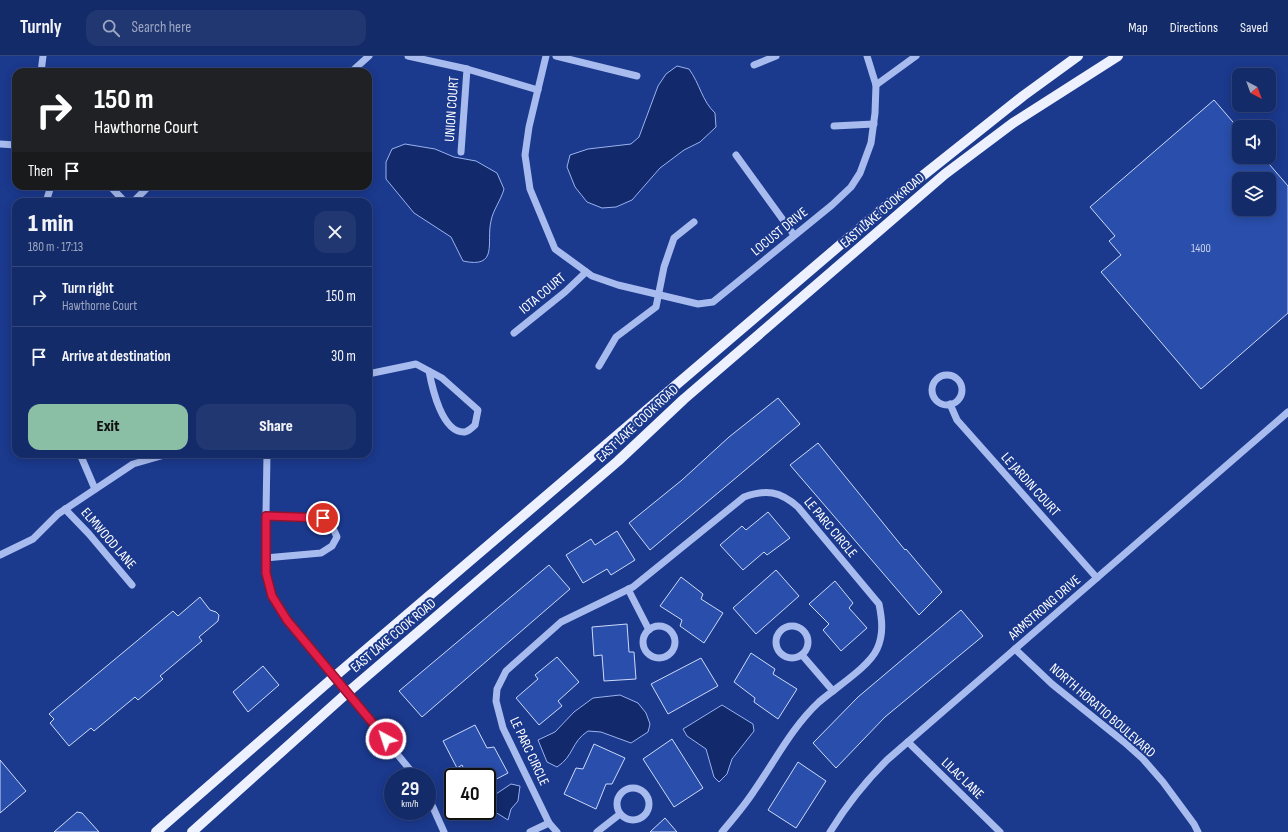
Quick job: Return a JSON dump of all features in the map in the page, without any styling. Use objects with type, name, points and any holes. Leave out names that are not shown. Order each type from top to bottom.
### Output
[{"type":"main road","name":"EAST LAKE COOK ROAD","points":[[156,832],[334,676],[901,193],[1023,96],[1078,56]]},
{"type":"main road","name":"EAST LAKE COOK ROAD","points":[[192,832],[347,693],[521,546],[618,461],[684,398],[945,174],[1013,123],[1118,56]]},
{"type":"street","points":[[42,68],[43,56]]},
{"type":"street","points":[[356,68],[369,56]]},
{"type":"street","points":[[408,56],[467,69],[538,90]]},
{"type":"street","name":"LOCUST DRIVE","points":[[546,56],[529,127],[526,155],[530,189],[554,249],[589,274],[618,285],[698,304],[713,302],[832,205],[851,187],[860,173],[871,143],[874,124],[876,85],[867,56]]},
{"type":"street","points":[[556,56],[637,76]]},
{"type":"street","points":[[754,66],[776,56]]},
{"type":"street","points":[[876,85],[916,56]]},
{"type":"street","name":"UNION COURT","points":[[461,152],[467,69]]},
{"type":"street","points":[[834,126],[874,124]]},
{"type":"street","points":[[0,144],[12,145]]},
{"type":"street","points":[[736,155],[794,235]]},
{"type":"street","points":[[114,190],[121,198]]},
{"type":"street","points":[[137,198],[145,190]]},
{"type":"street","points":[[598,366],[616,337],[656,307],[664,267],[674,238],[694,222]]},
{"type":"street","name":"IOTA COURT","points":[[514,334],[589,274]]},
{"type":"street","points":[[372,373],[416,364],[429,371],[442,378],[478,410],[475,426],[466,432],[459,432],[452,427],[443,416],[434,395],[429,371]]},
{"type":"street","points":[[948,374],[957,379],[962,388],[960,398],[950,404],[938,402],[932,394],[935,380],[948,374]]},
{"type":"street","name":"LE JARDIN COURT","points":[[950,404],[957,420],[1096,578]]},
{"type":"street","name":"ARMSTRONG DRIVE","points":[[830,832],[846,806],[869,778],[908,742],[1288,412]]},
{"type":"street","points":[[82,458],[95,489]]},
{"type":"street","points":[[0,555],[33,539],[58,514],[133,464],[154,458]]},
{"type":"street","points":[[267,458],[265,558],[266,573],[272,596],[287,620],[409,768]]},
{"type":"street","name":"LE PARC CIRCLE","points":[[557,832],[549,823],[503,728],[496,701],[497,689],[506,671],[561,622],[628,590],[674,555],[723,512],[744,497],[758,492],[773,492],[788,498],[798,507],[879,604],[882,620],[882,634],[878,648],[871,659],[818,704],[783,745],[754,791],[722,832]]},
{"type":"street","name":"ELMWOOD LANE","points":[[65,509],[89,534],[132,585]]},
{"type":"street","points":[[265,558],[321,553],[332,546],[336,537],[332,526],[323,518],[266,516]]},
{"type":"street","points":[[628,590],[649,630]]},
{"type":"street","points":[[660,626],[670,631],[673,635],[675,645],[670,654],[665,657],[654,658],[646,652],[642,642],[644,636],[649,630],[660,626]]},
{"type":"street","points":[[788,626],[799,627],[806,634],[808,645],[802,655],[788,658],[779,652],[776,642],[777,636],[784,628],[788,626]]},
{"type":"street","name":"NORTH HORATIO BOULEVARD","points":[[1015,649],[1052,684],[1143,759],[1163,782],[1194,824],[1198,832]]},
{"type":"street","points":[[802,655],[833,691]]},
{"type":"street","name":"LILAC LANE","points":[[908,742],[1000,832]]},
{"type":"street","points":[[634,788],[644,792],[647,796],[649,807],[644,816],[634,820],[628,820],[620,814],[616,804],[618,798],[624,790],[634,788]]},
{"type":"street","points":[[436,814],[444,832]]},
{"type":"street","points":[[597,832],[620,814]]},
{"type":"street","points":[[530,832],[549,823]]},
{"type":"water","points":[[677,66],[689,69],[693,75],[707,103],[715,113],[716,127],[700,142],[684,150],[660,168],[632,200],[616,207],[602,208],[587,202],[575,187],[567,167],[570,155],[588,149],[631,144],[639,137],[658,86],[666,74]]},
{"type":"water","points":[[405,144],[435,149],[454,157],[476,161],[497,173],[504,189],[491,221],[489,252],[482,261],[463,261],[451,237],[414,213],[386,179],[386,162],[392,149]]},
{"type":"water","points":[[620,695],[638,703],[646,713],[650,724],[648,732],[631,743],[601,732],[588,731],[578,740],[563,763],[557,767],[547,762],[538,740],[555,732],[574,712],[593,698]]},
{"type":"water","points":[[722,705],[753,724],[754,731],[732,759],[727,774],[719,782],[714,777],[706,749],[687,736],[683,729]]},
{"type":"water","points":[[511,784],[520,786],[518,801],[511,809],[508,820],[496,813],[496,794]]},
{"type":"building","points":[[1214,100],[1232,121],[1232,164],[1269,164],[1276,172],[1232,172],[1232,216],[1276,216],[1276,172],[1288,186],[1288,313],[1201,389],[1101,272],[1121,255],[1109,241],[1115,236],[1090,207]]},
{"type":"building","points":[[778,398],[800,424],[650,550],[629,523],[682,480],[729,437]]},
{"type":"building","points":[[818,443],[905,550],[906,549],[942,592],[919,615],[790,465]]},
{"type":"building","points":[[768,512],[790,538],[767,555],[764,552],[743,570],[720,545],[742,526],[746,530]]},
{"type":"building","points":[[617,531],[635,560],[611,575],[607,569],[583,583],[566,555],[591,539],[595,545]]},
{"type":"building","points":[[549,565],[570,589],[422,717],[399,691]]},
{"type":"building","points":[[776,570],[799,596],[756,634],[733,608]]},
{"type":"building","points":[[681,577],[703,594],[701,599],[723,613],[704,643],[680,626],[682,620],[660,606]]},
{"type":"building","points":[[835,581],[853,603],[849,608],[867,628],[841,651],[823,630],[829,624],[809,604]]},
{"type":"building","points":[[200,597],[210,610],[219,615],[218,621],[199,637],[202,641],[160,676],[163,679],[138,700],[135,697],[94,731],[91,728],[69,746],[50,723],[54,719],[49,714],[173,611],[178,616]]},
{"type":"building","points":[[961,610],[983,636],[885,717],[836,768],[813,743],[858,697]]},
{"type":"building","points":[[627,624],[629,652],[634,652],[636,679],[604,681],[602,655],[594,656],[592,627]]},
{"type":"building","points":[[751,653],[775,669],[773,674],[797,689],[778,719],[754,702],[755,698],[734,682]]},
{"type":"building","points":[[557,657],[579,682],[558,701],[562,706],[539,725],[516,698],[538,679],[535,675]]},
{"type":"building","points":[[701,658],[718,686],[668,714],[651,684]]},
{"type":"building","points":[[263,666],[279,685],[248,712],[233,692]]},
{"type":"building","points":[[475,725],[487,748],[494,747],[508,773],[496,779],[496,768],[464,768],[462,765],[457,768],[443,741]]},
{"type":"building","points":[[672,739],[703,788],[674,807],[643,759]]},
{"type":"building","points":[[594,744],[625,758],[612,784],[606,784],[596,809],[564,794],[576,768],[583,769]]},
{"type":"building","points":[[0,760],[26,791],[0,813]]},
{"type":"building","points":[[798,762],[826,781],[796,828],[768,810]]},
{"type":"building","points":[[77,812],[82,813],[99,832],[54,832]]},
{"type":"building","points":[[665,818],[677,832],[650,832]]},
{"type":"route","points":[[323,518],[266,516],[266,573],[272,596],[287,620],[386,739]]}]
